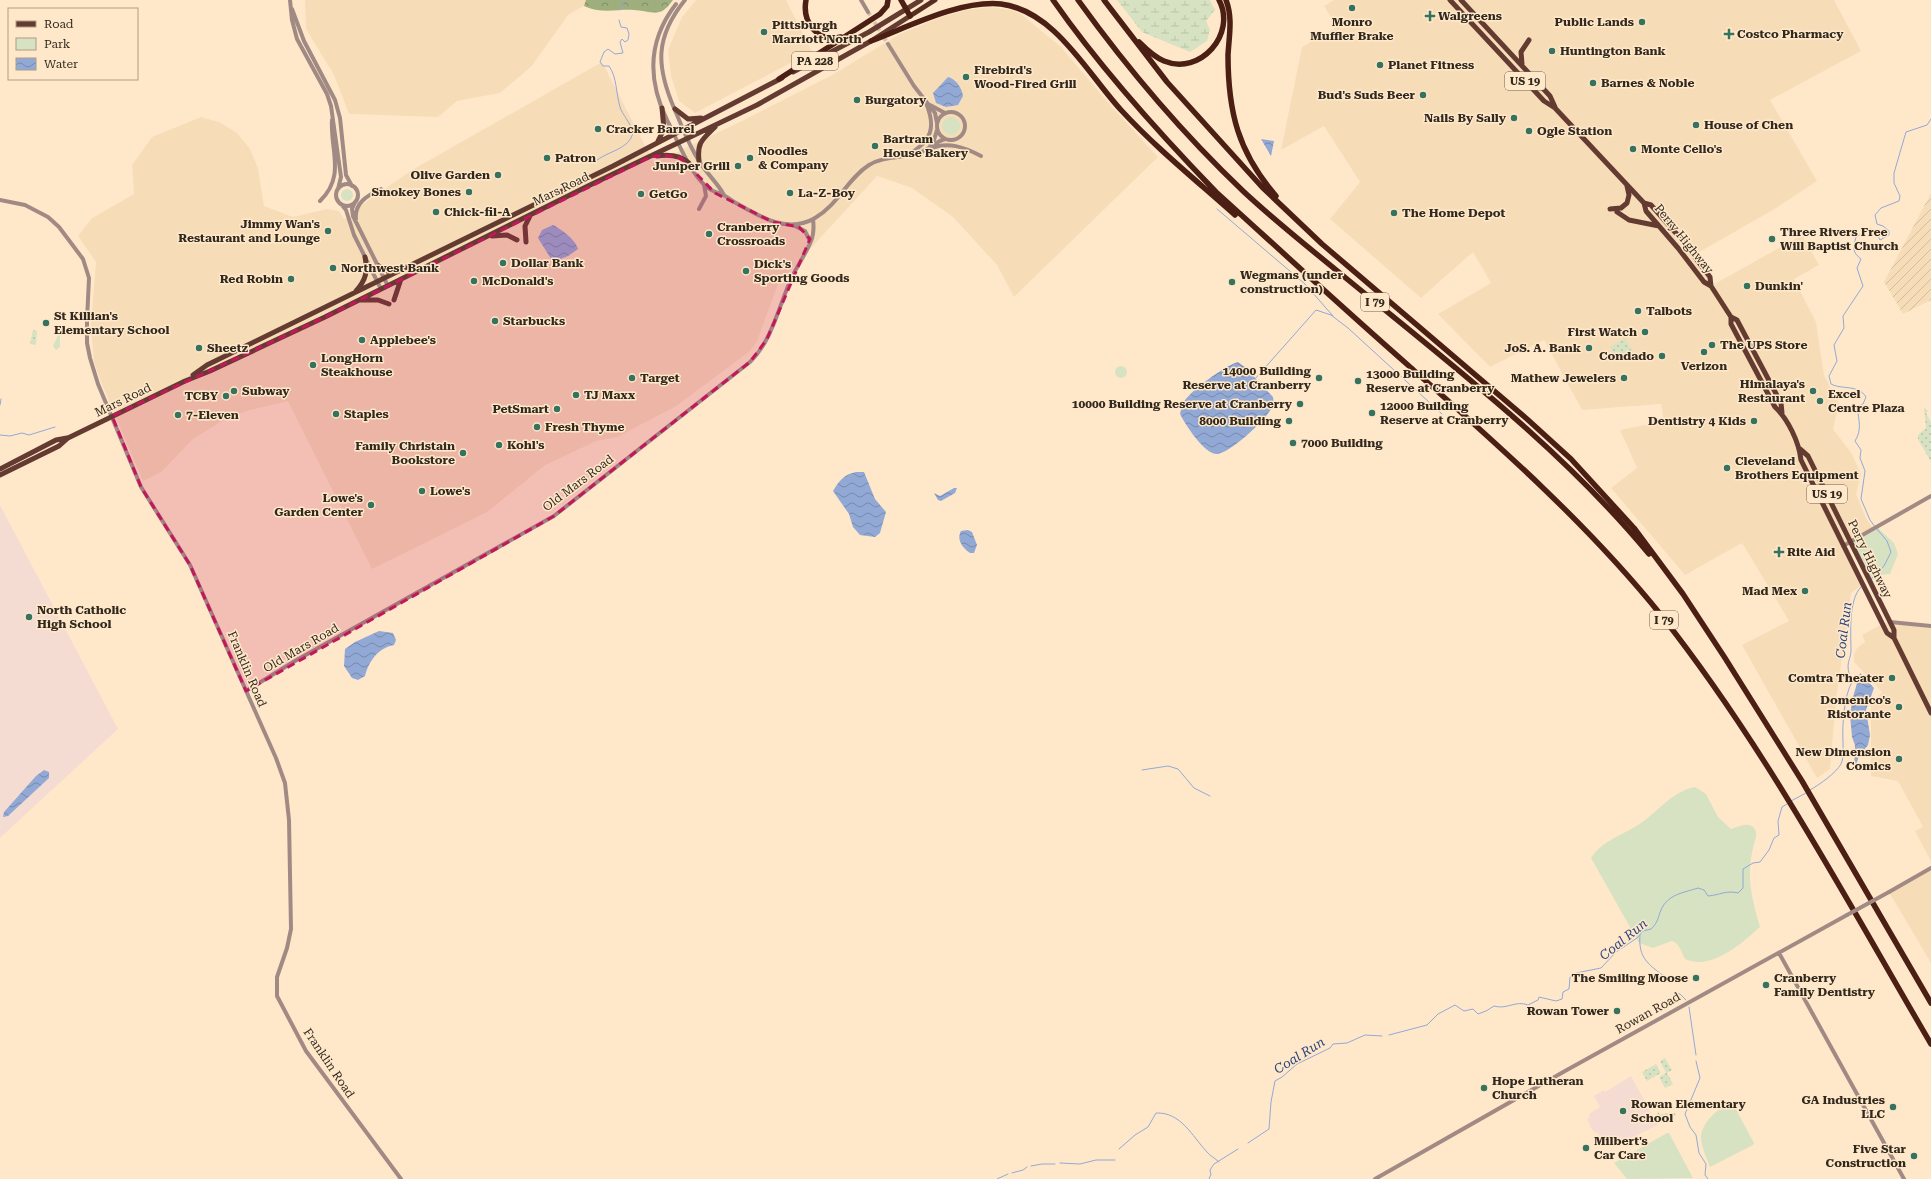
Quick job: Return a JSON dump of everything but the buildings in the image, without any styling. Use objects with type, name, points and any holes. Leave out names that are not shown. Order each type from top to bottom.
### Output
[{"type":"highway","points":[[806,0],[805,7],[807,20],[810,27],[816,33],[828,38],[846,36]]},
{"type":"highway","points":[[780,79],[880,14],[887,6],[888,0]]},
{"type":"highway","points":[[901,0],[910,16]]},
{"type":"highway","name":"Mars Road","points":[[910,16],[935,0]]},
{"type":"highway","name":"I 79","points":[[1053,0],[1106,69],[1171,146],[1216,192],[1510,456],[1609,555],[1660,615],[1738,719],[1819,853],[1931,1044]]},
{"type":"highway","name":"I 79","points":[[1078,0],[1106,38],[1161,105],[1242,190],[1511,414],[1562,460],[1618,518],[1682,594],[1725,658],[1802,781],[1931,1003]]},
{"type":"highway","points":[[1104,0],[1153,65],[1196,115],[1262,187],[1322,244],[1527,419],[1571,459],[1634,528],[1682,594]]},
{"type":"highway","points":[[1110,8],[1151,53],[1164,61],[1185,63],[1192,62],[1209,53],[1219,41],[1225,21],[1219,0]]},
{"type":"highway","points":[[1226,0],[1230,16],[1228,82],[1230,102],[1237,129],[1258,172],[1267,185],[1300,223]]},
{"type":"highway","points":[[871,41],[925,20],[974,4],[1002,4],[1019,8],[1031,14],[1066,43],[1121,110],[1178,164],[1238,217],[1305,272]]},
{"type":"main road","name":"Mars Road","points":[[186,380],[207,365],[683,130],[869,32],[921,0]]},
{"type":"main road","name":"Perry Highway","points":[[1450,0],[1544,101],[1555,108],[1644,203],[1646,211],[1660,226],[1704,282],[1711,286]]},
{"type":"main road","name":"Perry Highway","points":[[1461,0],[1550,96],[1555,108]]},
{"type":"main road","name":"Mars Road","points":[[0,475],[59,446],[68,438],[112,416],[388,286],[650,158],[763,101],[871,41],[910,16]]},
{"type":"main road","points":[[1523,67],[1520,54],[1529,40]]},
{"type":"main road","points":[[655,143],[662,135],[664,129],[662,108]]},
{"type":"main road","points":[[675,109],[688,119],[694,120],[710,116]]},
{"type":"main road","points":[[699,161],[698,149],[701,140],[721,122]]},
{"type":"main road","points":[[650,158],[671,155],[681,158],[689,163]]},
{"type":"main road","points":[[1610,208],[1621,208],[1627,203],[1629,195],[1627,185]]},
{"type":"main road","name":"Perry Highway","points":[[1644,203],[1652,205],[1682,240],[1710,277],[1711,286],[1731,317],[1737,320],[1752,345],[1781,403],[1782,414],[1800,449],[1808,456],[1851,542],[1894,630],[1894,638],[1931,713]]},
{"type":"main road","points":[[1617,212],[1629,220],[1660,226]]},
{"type":"main road","points":[[526,242],[525,226],[531,215]]},
{"type":"main road","points":[[487,237],[507,235],[517,240]]},
{"type":"main road","points":[[378,266],[384,270],[394,270],[417,258],[445,248]]},
{"type":"main road","points":[[355,292],[366,277],[367,269],[365,257]]},
{"type":"main road","points":[[394,300],[400,279]]},
{"type":"main road","points":[[358,300],[378,300],[389,304]]},
{"type":"main road","name":"Mars Road","points":[[0,469],[56,440],[68,438]]},
{"type":"main road","name":"Perry Highway","points":[[1800,449],[1801,460],[1843,546],[1887,633],[1894,638]]},
{"type":"street","points":[[290,0],[292,20],[298,39],[327,94],[332,112],[341,177],[336,197],[346,210],[354,235],[381,289]]},
{"type":"street","points":[[685,0],[674,14],[668,27],[662,52],[663,78],[667,93],[687,139],[699,161],[719,186],[724,195]]},
{"type":"street","points":[[860,0],[868,12]]},
{"type":"street","points":[[676,4],[660,31],[654,54],[654,83],[662,108],[689,163],[704,184],[715,193],[724,195],[763,218],[773,222],[791,224],[813,220],[835,202],[868,165],[876,161],[918,153],[945,139],[952,140],[959,137],[963,132],[964,125],[958,114],[951,112],[945,114],[939,118],[937,123]]},
{"type":"street","points":[[291,6],[304,41],[335,100],[340,118],[346,175],[357,193],[352,213],[388,286]]},
{"type":"street","points":[[888,44],[924,99],[935,113],[938,130],[945,139]]},
{"type":"street","points":[[924,99],[945,114]]},
{"type":"street","points":[[908,155],[923,144],[930,133],[932,120],[924,99]]},
{"type":"street","points":[[320,201],[331,187],[335,170],[332,112]]},
{"type":"street","points":[[908,155],[930,144],[934,140],[938,130]]},
{"type":"street","points":[[908,155],[919,154],[935,146],[951,145],[963,147],[981,156]]},
{"type":"street","points":[[699,210],[706,196],[704,184]]},
{"type":"street","points":[[338,189],[345,185],[352,186]]},
{"type":"street","points":[[357,223],[356,213],[358,205],[371,194],[380,189]]},
{"type":"street","name":"Franklin Road","points":[[0,200],[25,205],[48,217],[60,227],[83,259],[89,278],[86,320],[90,358],[98,385],[141,487],[190,565],[281,771],[288,808],[291,929],[289,943],[277,978],[277,996],[306,1051],[401,1179]]},
{"type":"street","points":[[341,204],[347,206],[355,202]]},
{"type":"street","name":"Old Mars Road","points":[[246,691],[295,661],[554,516],[750,362],[758,354],[767,339],[792,278],[810,243],[814,226],[813,220]]},
{"type":"street","points":[[791,224],[806,231],[810,243]]},
{"type":"street","points":[[1843,546],[1931,496]]},
{"type":"street","points":[[1890,622],[1931,626]]},
{"type":"street","name":"Rowan Road","points":[[1375,1179],[1565,1071],[1931,868]]},
{"type":"street","points":[[1779,953],[1904,1179]]},
{"type":"highlighted area","points":[[665,155],[681,158],[715,193],[773,222],[799,227],[810,239],[767,339],[750,362],[554,516],[246,691],[190,565],[141,487],[112,416],[325,317],[650,157]]},
{"type":"shaded area","points":[[305,0],[586,0],[584,6],[569,14],[531,67],[500,93],[457,101],[438,117],[349,114],[334,75],[306,29]]},
{"type":"shaded area","points":[[696,0],[786,0],[812,52],[695,113],[679,101],[671,76],[668,50],[682,17]]},
{"type":"shaded area","points":[[1334,0],[1834,0],[1861,51],[1770,100],[1817,181],[1773,210],[1694,255],[1710,277],[1711,286],[1802,235],[1819,265],[1794,279],[1816,322],[1824,375],[1839,404],[1833,429],[1852,454],[1861,474],[1856,494],[1866,518],[1873,529],[1843,546],[1863,584],[1851,593],[1836,700],[1830,769],[1817,778],[1742,645],[1789,621],[1742,543],[1685,575],[1611,488],[1637,468],[1620,430],[1664,421],[1661,404],[1582,410],[1544,340],[1490,367],[1438,314],[1491,283],[1473,252],[1421,298],[1330,219],[1360,182],[1324,126],[1281,150],[1302,47],[1337,27],[1324,6]]},
{"type":"shaded area","points":[[990,7],[1011,10],[1021,14],[1061,47],[1112,107],[1158,157],[1014,297],[997,265],[953,217],[912,188],[877,176],[778,284],[757,341],[750,351],[676,406],[617,437],[596,441],[545,465],[487,512],[372,569],[288,401],[250,410],[225,419],[193,439],[161,472],[143,481],[94,362],[91,325],[96,262],[78,236],[92,218],[134,194],[132,165],[152,137],[201,117],[219,122],[237,133],[250,149],[258,168],[264,206],[293,217],[327,209],[339,211],[344,219],[357,214],[360,206],[412,170],[602,62],[654,163],[744,120],[832,75],[900,34],[941,17],[966,10]]},
{"type":"shaded area","points":[[1931,193],[1931,300],[1903,314],[1884,282]]},
{"type":"shaded area","name":"North Catholic High School","points":[[0,505],[118,729],[0,838]]},
{"type":"shaded area","points":[[1890,622],[1931,626],[1931,861],[1915,831],[1923,827],[1898,781],[1871,776],[1871,704],[1882,692],[1854,662],[1854,654],[1857,648],[1865,642],[1862,635],[1882,624]]},
{"type":"shaded area","points":[[1931,868],[1931,963],[1889,892]]},
{"type":"shaded area","name":"Rowan Elementary School","points":[[1631,1076],[1658,1125],[1631,1138],[1631,1140],[1624,1144],[1620,1137],[1605,1145],[1597,1132],[1595,1133],[1591,1128],[1587,1119],[1590,1117],[1589,1114],[1600,1107],[1594,1096],[1604,1090],[1605,1092]]},
{"type":"green space","points":[[586,0],[673,0],[667,8],[653,13],[634,10],[596,10],[584,6]]},
{"type":"green space","points":[[1117,0],[1210,0],[1215,10],[1206,21],[1210,30],[1207,41],[1190,52],[1142,32]]},
{"type":"green space","points":[[947,117],[955,117],[960,122],[958,133],[955,135],[947,135],[942,130],[942,122]]},
{"type":"green space","points":[[345,189],[349,189],[353,195],[349,201],[345,201],[341,197],[341,193]]},
{"type":"green space","points":[[60,323],[60,347],[56,350],[53,346],[59,333]]},
{"type":"green space","points":[[33,330],[37,331],[36,345],[30,344]]},
{"type":"green space","points":[[1625,338],[1633,352],[1618,361],[1610,347]]},
{"type":"green space","points":[[1119,366],[1123,366],[1127,372],[1123,378],[1119,378],[1115,374],[1115,370]]},
{"type":"green space","points":[[1924,407],[1928,411],[1926,413],[1931,422],[1931,462],[1918,439],[1918,435],[1926,428]]},
{"type":"green space","points":[[1877,527],[1894,543],[1898,554],[1890,574],[1879,575],[1871,582],[1851,542]]},
{"type":"green space","points":[[1695,787],[1706,794],[1718,817],[1731,829],[1749,825],[1755,830],[1756,838],[1751,859],[1750,879],[1752,898],[1760,927],[1726,954],[1706,961],[1695,962],[1685,959],[1679,946],[1675,942],[1672,941],[1653,948],[1639,943],[1591,858],[1601,847],[1638,825],[1679,793]]},
{"type":"green space","points":[[1665,1058],[1672,1070],[1667,1073],[1673,1084],[1665,1088],[1659,1077],[1666,1073],[1660,1061]]},
{"type":"green space","points":[[1656,1064],[1661,1073],[1647,1081],[1642,1072]]},
{"type":"green space","points":[[1732,1102],[1754,1143],[1753,1145],[1710,1167],[1702,1145],[1701,1137],[1704,1126],[1716,1112]]},
{"type":"green space","points":[[1658,1111],[1660,1114],[1675,1113],[1676,1116],[1669,1115],[1661,1123],[1657,1116]]},
{"type":"green space","points":[[1669,1133],[1693,1178],[1627,1179],[1614,1163]]},
{"type":"water","points":[[948,77],[958,84],[963,96],[958,105],[946,107],[936,103],[933,93]]},
{"type":"water","points":[[1261,139],[1274,141],[1271,156]]},
{"type":"water","points":[[553,225],[564,232],[574,242],[578,249],[568,256],[553,262],[538,238],[542,230]]},
{"type":"water","points":[[1238,362],[1246,368],[1273,397],[1274,403],[1272,409],[1250,433],[1231,448],[1217,454],[1212,453],[1201,444],[1186,424],[1180,414],[1182,406],[1191,393],[1207,380],[1232,364]]},
{"type":"water","points":[[856,472],[864,472],[875,499],[886,512],[880,533],[875,537],[860,535],[853,527],[849,514],[833,491],[842,479]]},
{"type":"water","points":[[954,488],[957,488],[955,493],[941,501],[938,500],[934,493],[940,496]]},
{"type":"water","points":[[968,530],[972,532],[977,545],[974,553],[967,551],[959,538],[961,531]]},
{"type":"water","points":[[379,631],[393,633],[396,640],[394,645],[383,649],[375,656],[369,665],[365,676],[358,680],[352,678],[344,666],[345,649],[355,642]]},
{"type":"water","points":[[1860,673],[1874,688],[1866,710],[1870,735],[1868,745],[1859,756],[1854,771],[1855,745],[1852,737],[1850,715],[1853,697]]},
{"type":"water","points":[[44,770],[49,772],[49,778],[8,816],[3,817],[4,812],[36,776]]},
{"type":"waterway","points":[[619,10],[625,0]]},
{"type":"waterway","points":[[595,162],[623,147],[631,138],[633,132],[620,107],[612,70],[609,66],[603,66],[600,62],[604,52],[608,49],[615,54],[623,53],[620,42],[622,39],[625,42],[628,40],[629,34],[627,28],[621,27],[619,20]]},
{"type":"waterway","name":"Coal Run","points":[[1875,527],[1870,520],[1861,499],[1865,471],[1860,458],[1861,450],[1855,441],[1859,433],[1857,407],[1863,404],[1866,397],[1859,390],[1831,384],[1829,376],[1837,361],[1834,345],[1844,328],[1843,316],[1863,286],[1857,268],[1861,259],[1854,250],[1856,237],[1870,229],[1875,230],[1880,240],[1889,235],[1889,231],[1883,226],[1877,224],[1875,215],[1881,208],[1899,201],[1900,196],[1894,183],[1894,173],[1906,132],[1927,125],[1931,119]]},
{"type":"waterway","points":[[1217,209],[1305,284],[1333,316]]},
{"type":"waterway","points":[[1255,379],[1316,310],[1331,315],[1348,328],[1442,414]]},
{"type":"waterway","points":[[0,405],[1,399]]},
{"type":"waterway","points":[[0,435],[10,436],[22,433],[29,435],[55,427]]},
{"type":"waterway","name":"Coal Run","points":[[1871,579],[1884,566],[1891,552],[1887,541],[1877,529]]},
{"type":"waterway","name":"Coal Run","points":[[1810,790],[1831,775],[1842,762],[1844,711],[1847,695],[1852,682],[1848,666],[1851,651],[1852,608],[1854,600],[1861,587]]},
{"type":"waterway","points":[[1142,770],[1168,766],[1178,769],[1194,788],[1210,796]]},
{"type":"waterway","name":"Coal Run","points":[[1791,801],[1806,793]]},
{"type":"waterway","name":"Coal Run","points":[[1389,1035],[1427,1025],[1438,1014],[1455,1005],[1464,1011],[1473,1009],[1478,1014],[1494,1006],[1503,1007],[1519,1004],[1528,1005],[1538,1000],[1539,997],[1556,1001],[1562,999],[1563,992],[1569,989],[1570,977],[1576,973],[1601,968],[1616,952],[1637,938],[1643,931],[1651,929],[1664,905],[1672,897],[1698,888],[1704,890],[1708,896],[1726,892],[1738,893],[1743,888],[1743,869],[1753,863],[1760,862],[1769,850],[1774,838],[1779,835],[1778,821],[1782,807],[1787,804]]},
{"type":"waterway","points":[[1640,935],[1641,949],[1645,960],[1665,977]]},
{"type":"waterway","points":[[1674,993],[1680,994],[1686,1000]]},
{"type":"waterway","points":[[1689,1007],[1696,1055]]},
{"type":"waterway","name":"Coal Run","points":[[1248,1143],[1269,1129],[1271,1102],[1275,1081],[1297,1064],[1330,1048],[1333,1044],[1347,1043],[1365,1035],[1382,1036]]},
{"type":"waterway","points":[[1696,1061],[1700,1078],[1685,1114],[1690,1127],[1696,1135],[1699,1153],[1706,1164],[1705,1175],[1708,1179]]},
{"type":"waterway","points":[[1119,1149],[1135,1135],[1148,1127],[1156,1113],[1165,1114],[1172,1116],[1185,1126],[1208,1153],[1219,1162]]},
{"type":"waterway","name":"Coal Run","points":[[1210,1179],[1210,1170],[1214,1164],[1238,1149]]},
{"type":"waterway","points":[[1060,1163],[1080,1164],[1096,1160],[1115,1160]]},
{"type":"waterway","points":[[1031,1166],[1055,1164]]},
{"type":"waterway","points":[[1012,1173],[1023,1170],[1027,1167]]},
{"type":"waterway","points":[[997,1179],[1008,1174]]},
{"type":"tunnel","points":[[868,12],[888,44]]},
{"type":"place","name":"Monro Muffler Brake","points":[[1352,8]]},
{"type":"place","name":"Walgreens","points":[[1430,16]]},
{"type":"place","name":"Public Lands","points":[[1642,22]]},
{"type":"place","name":"Pittsburgh Marriott North","points":[[764,32]]},
{"type":"place","name":"Costco Pharmacy","points":[[1729,34]]},
{"type":"place","name":"Huntington Bank","points":[[1552,51]]},
{"type":"place","name":"Planet Fitness","points":[[1380,65]]},
{"type":"place","name":"Firebird's Wood-Fired Grill","points":[[966,77]]},
{"type":"place","name":"Barnes & Noble","points":[[1593,83]]},
{"type":"place","name":"Bud's Suds Beer","points":[[1423,95]]},
{"type":"place","name":"Burgatory","points":[[857,100]]},
{"type":"place","name":"Nails By Sally","points":[[1514,118]]},
{"type":"place","name":"House of Chen","points":[[1696,125]]},
{"type":"place","name":"Cracker Barrel","points":[[598,129]]},
{"type":"place","name":"Ogle Station","points":[[1529,131]]},
{"type":"place","name":"Bartram House Bakery","points":[[875,146]]},
{"type":"place","name":"Monte Cello's","points":[[1633,149]]},
{"type":"place","name":"Patron","points":[[547,158]]},
{"type":"place","name":"Noodles & Company","points":[[750,158]]},
{"type":"place","name":"Juniper Grill","points":[[738,166]]},
{"type":"place","name":"Olive Garden","points":[[498,175]]},
{"type":"place","name":"Smokey Bones","points":[[469,192]]},
{"type":"place","name":"La-Z-Boy","points":[[790,193]]},
{"type":"place","name":"GetGo","points":[[641,194]]},
{"type":"place","name":"Chick-fil-A","points":[[436,212]]},
{"type":"place","name":"The Home Depot","points":[[1394,213]]},
{"type":"place","name":"Jimmy Wan's Restaurant and Lounge","points":[[328,231]]},
{"type":"place","name":"Cranberry Crossroads","points":[[709,234]]},
{"type":"place","name":"Three Rivers Free Will Baptist Church","points":[[1772,239]]},
{"type":"place","name":"Dollar Bank","points":[[503,263]]},
{"type":"place","name":"Northwest Bank","points":[[333,268]]},
{"type":"place","name":"Dick's Sporting Goods","points":[[746,271]]},
{"type":"place","name":"Red Robin","points":[[291,279]]},
{"type":"place","name":"McDonald's","points":[[474,281]]},
{"type":"place","name":"Wegmans (under construction)","points":[[1232,282]]},
{"type":"place","name":"Dunkin'","points":[[1747,286]]},
{"type":"place","name":"Talbots","points":[[1638,311]]},
{"type":"place","name":"Starbucks","points":[[495,321]]},
{"type":"place","name":"St Killian's Elementary School","points":[[46,323]]},
{"type":"place","name":"First Watch","points":[[1645,332]]},
{"type":"place","name":"Applebee's","points":[[362,340]]},
{"type":"place","name":"The UPS Store","points":[[1712,345]]},
{"type":"place","name":"Sheetz","points":[[199,348]]},
{"type":"place","name":"JoS. A. Bank","points":[[1589,348]]},
{"type":"place","name":"Verizon","points":[[1704,352]]},
{"type":"place","name":"Condado","points":[[1662,356]]},
{"type":"place","name":"LongHorn Steakhouse","points":[[313,365]]},
{"type":"place","name":"Target","points":[[632,378]]},
{"type":"place","name":"14000 Building Reserve at Cranberry","points":[[1319,378]]},
{"type":"place","name":"Mathew Jewelers","points":[[1624,378]]},
{"type":"place","name":"13000 Building Reserve at Cranberry","points":[[1358,381]]},
{"type":"place","name":"Subway","points":[[234,391]]},
{"type":"place","name":"Himalaya's Restaurant","points":[[1813,391]]},
{"type":"place","name":"TJ Maxx","points":[[576,395]]},
{"type":"place","name":"TCBY","points":[[226,396]]},
{"type":"place","name":"Excel Centre Plaza","points":[[1820,401]]},
{"type":"place","name":"10000 Building Reserve at Cranberry","points":[[1300,404]]},
{"type":"place","name":"PetSmart","points":[[557,409]]},
{"type":"place","name":"12000 Building Reserve at Cranberry","points":[[1372,413]]},
{"type":"place","name":"Staples","points":[[336,414]]},
{"type":"place","name":"7-Eleven","points":[[178,415]]},
{"type":"place","name":"8000 Building","points":[[1289,421]]},
{"type":"place","name":"Dentistry 4 Kids","points":[[1754,421]]},
{"type":"place","name":"Fresh Thyme","points":[[537,427]]},
{"type":"place","name":"7000 Building","points":[[1293,443]]},
{"type":"place","name":"Kohl's","points":[[499,445]]},
{"type":"place","name":"Family Christain Bookstore","points":[[463,453]]},
{"type":"place","name":"Cleveland Brothers Equipment","points":[[1727,468]]},
{"type":"place","name":"Lowe's","points":[[422,491]]},
{"type":"place","name":"Lowe's Garden Center","points":[[371,505]]},
{"type":"place","name":"Rite Aid","points":[[1779,552]]},
{"type":"place","name":"Mad Mex","points":[[1805,591]]},
{"type":"place","name":"North Catholic High School","points":[[29,617]]},
{"type":"place","name":"Comtra Theater","points":[[1892,678]]},
{"type":"place","name":"Domenico's Ristorante","points":[[1899,707]]},
{"type":"place","name":"New Dimension Comics","points":[[1899,759]]},
{"type":"place","name":"The Smiling Moose","points":[[1696,978]]},
{"type":"place","name":"Cranberry Family Dentistry","points":[[1766,985]]},
{"type":"place","name":"Rowan Tower","points":[[1617,1011]]},
{"type":"place","name":"Hope Lutheran Church","points":[[1484,1088]]},
{"type":"place","name":"GA Industries LLC","points":[[1893,1107]]},
{"type":"place","name":"Rowan Elementary School","points":[[1623,1111]]},
{"type":"place","name":"Milbert's Car Care","points":[[1586,1148]]},
{"type":"place","name":"Five Star Construction","points":[[1914,1156]]}]
